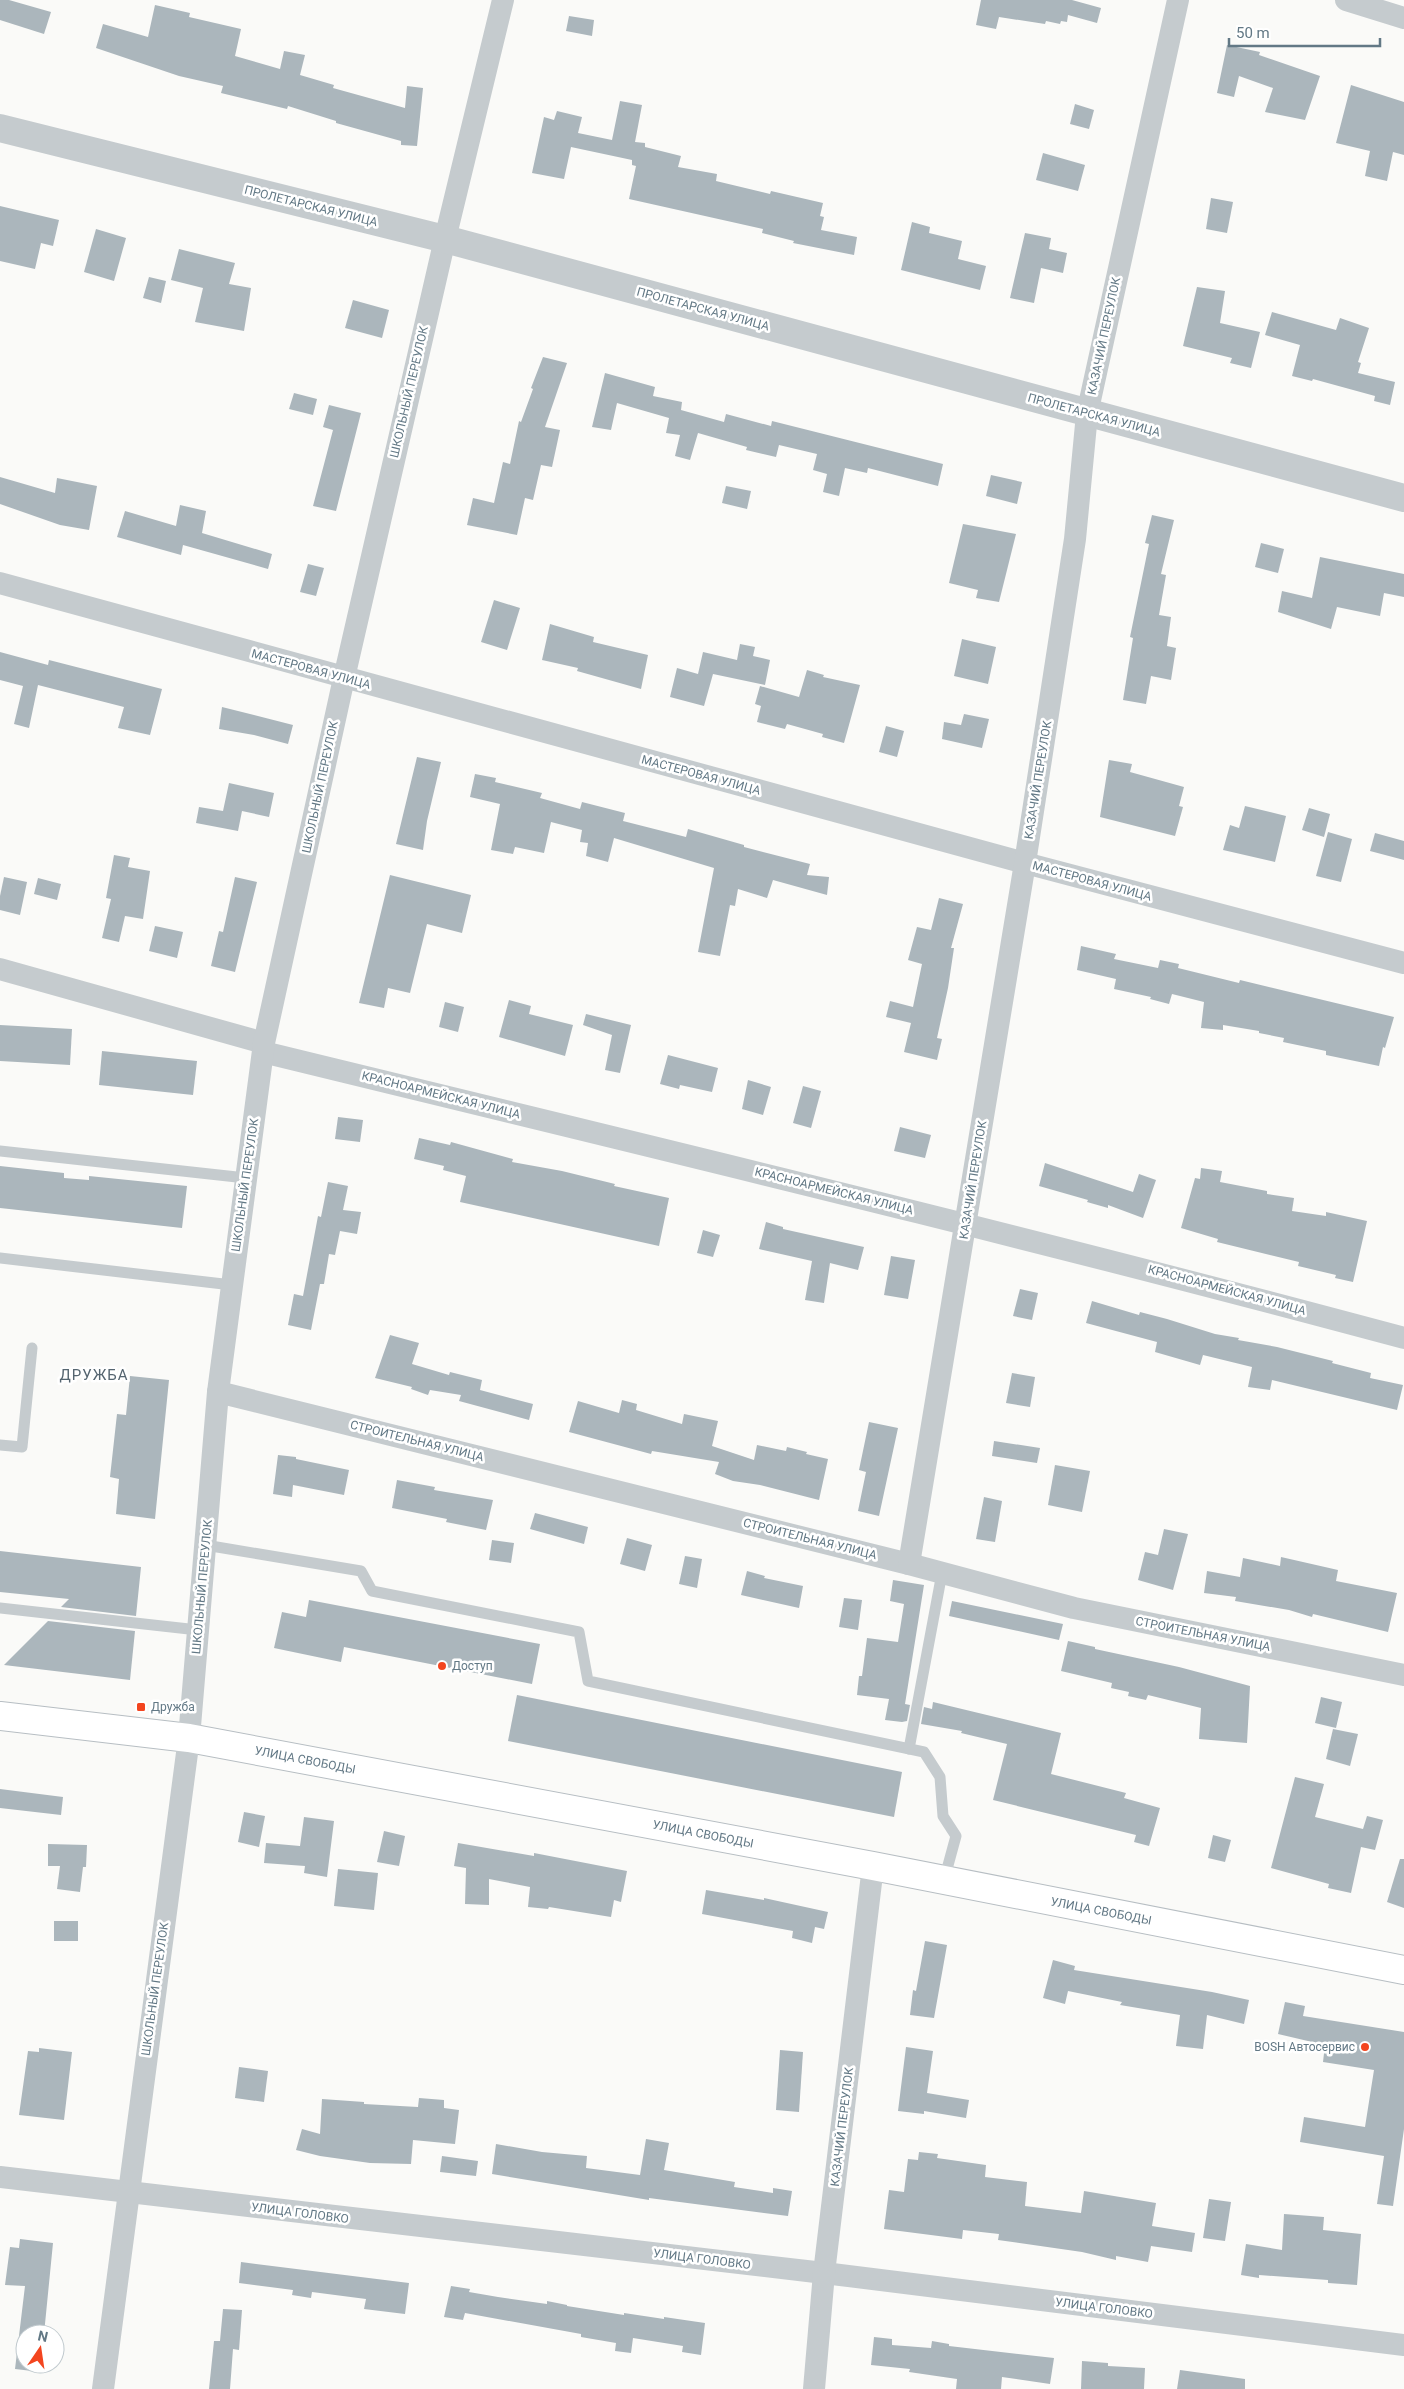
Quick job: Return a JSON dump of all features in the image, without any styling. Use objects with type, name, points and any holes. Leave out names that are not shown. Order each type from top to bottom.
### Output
[{"type":"main road","name":"УЛИЦА СВОБОДЫ","points":[[0,1716],[189,1738],[873,1866],[1404,1970]]},
{"type":"street","name":"ШКОЛЬНЫЙ ПЕРЕУЛОК","points":[[103,2389],[189,1738],[218,1392],[263,1047],[344,678],[445,239],[503,0]]},
{"type":"street","name":"КАЗАЧИЙ ПЕРЕУЛОК","points":[[909,1564],[1025,863],[1075,539],[1087,414],[1178,0]]},
{"type":"street","points":[[1346,0],[1404,18]]},
{"type":"street","name":"ПРОЛЕТАРСКАЯ УЛИЦА","points":[[0,128],[445,239],[1087,414],[1404,498]]},
{"type":"street","name":"МАСТЕРОВАЯ УЛИЦА","points":[[0,583],[1025,863],[1404,963]]},
{"type":"street","name":"КРАСНОАРМЕЙСКАЯ УЛИЦА","points":[[0,969],[263,1047],[1192,1281],[1404,1338]]},
{"type":"street","name":"СТРОИТЕЛЬНАЯ УЛИЦА","points":[[218,1392],[942,1572],[1074,1608],[1404,1675]]},
{"type":"street","name":"КАЗАЧИЙ ПЕРЕУЛОК","points":[[814,2389],[824,2273],[873,1866]]},
{"type":"street","name":"УЛИЦА ГОЛОВКО","points":[[0,2178],[824,2273],[1404,2345]]},
{"type":"lane","points":[[0,1151],[246,1178]]},
{"type":"lane","points":[[0,1258],[232,1285]]},
{"type":"lane","points":[[0,1445],[22,1447],[32,1348]]},
{"type":"lane","points":[[205,1545],[362,1571],[372,1591],[579,1632],[588,1681],[924,1752],[940,1777],[943,1816],[956,1836],[944,1880]]},
{"type":"lane","points":[[910,1749],[942,1572]]},
{"type":"lane","points":[[0,1608],[198,1630]]},
{"type":"building","points":[[0,0],[9,0],[51,12],[44,34],[0,20]]},
{"type":"building","points":[[981,0],[1072,0],[1101,8],[1097,23],[1068,15],[1067,22],[1061,21],[1060,24],[1046,21],[1045,24],[999,17],[996,29],[976,25]]},
{"type":"building","points":[[155,5],[190,13],[189,17],[241,29],[235,56],[280,69],[284,51],[305,55],[300,75],[334,85],[333,88],[405,108],[407,86],[423,88],[417,146],[401,145],[401,141],[336,123],[336,121],[288,106],[287,109],[221,93],[223,86],[179,76],[96,48],[103,24],[148,37]]},
{"type":"building","points":[[569,16],[594,20],[592,36],[566,31]]},
{"type":"building","points":[[1227,45],[1260,52],[1259,55],[1320,76],[1305,120],[1265,112],[1273,88],[1239,76],[1234,97],[1217,93]]},
{"type":"building","points":[[1351,85],[1404,102],[1404,155],[1393,152],[1387,181],[1365,176],[1370,151],[1336,143]]},
{"type":"building","points":[[620,101],[642,105],[635,142],[645,143],[645,147],[681,156],[678,167],[717,174],[716,181],[770,194],[771,191],[823,203],[820,216],[824,217],[821,230],[857,237],[854,255],[793,243],[794,241],[762,233],[763,229],[629,199],[636,166],[632,165],[632,160],[571,147],[564,179],[532,173],[544,117],[554,120],[557,111],[582,117],[578,133],[612,140]]},
{"type":"building","points":[[1075,104],[1094,110],[1089,129],[1070,124]]},
{"type":"building","points":[[1043,153],[1085,165],[1078,191],[1036,180]]},
{"type":"building","points":[[1211,198],[1233,202],[1227,233],[1206,229]]},
{"type":"building","points":[[0,206],[59,220],[53,246],[41,243],[35,269],[0,261]]},
{"type":"building","points":[[912,222],[930,227],[929,233],[962,241],[958,259],[986,266],[980,290],[901,270]]},
{"type":"building","points":[[96,229],[126,238],[114,281],[84,272]]},
{"type":"building","points":[[1025,233],[1051,238],[1049,249],[1067,253],[1063,273],[1041,268],[1034,303],[1010,298]]},
{"type":"building","points":[[179,249],[235,263],[229,284],[251,288],[244,331],[195,322],[203,288],[171,280]]},
{"type":"building","points":[[149,277],[166,281],[161,303],[143,298]]},
{"type":"building","points":[[1197,287],[1225,291],[1220,323],[1260,332],[1251,368],[1230,363],[1232,358],[1183,346]]},
{"type":"building","points":[[353,300],[389,310],[382,338],[345,328]]},
{"type":"building","points":[[1272,312],[1336,330],[1340,318],[1369,328],[1358,362],[1361,363],[1358,373],[1395,382],[1390,405],[1374,401],[1375,396],[1313,379],[1312,381],[1292,376],[1300,345],[1265,335]]},
{"type":"building","points":[[543,357],[567,363],[545,427],[560,430],[552,467],[541,465],[533,500],[525,498],[517,535],[467,525],[473,498],[494,503],[503,462],[510,464],[519,421],[521,422]]},
{"type":"building","points":[[605,373],[655,387],[653,396],[682,402],[681,410],[724,422],[726,414],[771,426],[772,421],[943,464],[938,486],[868,468],[867,473],[845,468],[839,496],[823,492],[827,474],[813,470],[817,454],[779,445],[776,457],[746,450],[747,447],[698,433],[690,460],[675,456],[680,435],[666,433],[669,418],[617,403],[611,430],[592,427]]},
{"type":"building","points":[[294,393],[317,399],[313,415],[289,409]]},
{"type":"building","points":[[329,405],[361,413],[336,511],[313,506],[333,430],[323,427]]},
{"type":"building","points":[[991,475],[1022,482],[1017,504],[986,496]]},
{"type":"building","points":[[0,477],[55,493],[57,478],[97,486],[89,530],[60,525],[0,504]]},
{"type":"building","points":[[726,486],[751,491],[747,509],[722,503]]},
{"type":"building","points":[[180,505],[206,511],[202,533],[272,554],[268,569],[183,545],[181,555],[117,537],[125,511],[176,526]]},
{"type":"building","points":[[1152,515],[1174,520],[1161,574],[1166,575],[1159,615],[1171,617],[1167,646],[1176,648],[1171,680],[1151,676],[1146,704],[1123,700],[1133,638],[1130,637],[1149,544],[1145,543]]},
{"type":"building","points":[[963,524],[1016,534],[999,602],[976,598],[978,590],[949,583]]},
{"type":"building","points":[[1261,543],[1284,549],[1278,573],[1255,567]]},
{"type":"building","points":[[1320,557],[1404,574],[1404,597],[1384,593],[1380,616],[1337,607],[1331,629],[1278,612],[1282,591],[1312,598]]},
{"type":"building","points":[[308,564],[324,568],[316,596],[300,592]]},
{"type":"building","points":[[494,600],[520,608],[507,650],[481,642]]},
{"type":"building","points":[[550,624],[594,637],[593,642],[648,655],[641,689],[577,671],[578,668],[542,660]]},
{"type":"building","points":[[962,639],[996,647],[988,684],[954,676]]},
{"type":"building","points":[[740,644],[755,647],[753,656],[770,660],[765,685],[713,674],[704,706],[670,697],[677,668],[698,674],[703,652],[737,660]]},
{"type":"building","points":[[0,652],[48,665],[49,660],[162,689],[150,735],[118,728],[124,707],[38,685],[29,728],[14,724],[23,686],[0,680]]},
{"type":"building","points":[[807,670],[824,675],[823,677],[860,685],[844,743],[822,737],[823,734],[787,724],[785,729],[757,722],[761,706],[755,704],[760,686],[799,697]]},
{"type":"building","points":[[222,707],[293,725],[288,744],[254,735],[219,729]]},
{"type":"building","points":[[964,714],[989,719],[982,748],[942,739],[944,722],[961,725]]},
{"type":"building","points":[[886,726],[904,731],[897,757],[879,752]]},
{"type":"building","points":[[417,757],[441,762],[427,821],[423,850],[396,844]]},
{"type":"building","points":[[1109,760],[1132,764],[1130,772],[1184,787],[1179,806],[1183,807],[1175,836],[1100,817]]},
{"type":"building","points":[[475,774],[496,778],[495,782],[542,793],[540,798],[580,809],[582,802],[625,813],[623,821],[686,837],[688,829],[744,845],[744,847],[810,864],[807,875],[829,877],[827,895],[773,880],[767,898],[738,889],[735,906],[730,905],[720,956],[698,952],[714,868],[614,838],[608,862],[586,856],[588,843],[580,842],[582,830],[551,822],[544,853],[515,847],[513,854],[491,850],[500,804],[470,797]]},
{"type":"building","points":[[229,783],[274,793],[269,817],[242,811],[238,831],[196,823],[199,807],[223,811]]},
{"type":"building","points":[[1245,806],[1286,816],[1275,862],[1223,850],[1230,825],[1239,828]]},
{"type":"building","points":[[1309,808],[1330,814],[1324,837],[1302,830]]},
{"type":"building","points":[[1328,832],[1352,839],[1341,882],[1316,876]]},
{"type":"building","points":[[1375,833],[1404,841],[1404,860],[1370,851]]},
{"type":"building","points":[[114,855],[130,858],[128,867],[150,871],[143,919],[125,916],[119,942],[102,938],[111,899],[106,898]]},
{"type":"building","points":[[390,875],[471,895],[462,933],[427,924],[410,993],[388,988],[384,1008],[359,1003]]},
{"type":"building","points":[[4,877],[27,882],[20,915],[0,910],[0,896]]},
{"type":"building","points":[[235,877],[257,882],[235,972],[211,966],[219,931],[223,932]]},
{"type":"building","points":[[38,878],[61,884],[57,900],[34,894]]},
{"type":"building","points":[[939,898],[963,904],[951,948],[954,948],[948,988],[937,1038],[942,1039],[937,1060],[904,1052],[911,1023],[886,1017],[890,1001],[913,1007],[922,964],[908,960],[917,927],[931,930]]},
{"type":"building","points":[[155,926],[183,932],[177,958],[149,951]]},
{"type":"building","points":[[1081,946],[1116,954],[1114,959],[1158,968],[1160,960],[1179,964],[1178,968],[1239,983],[1240,980],[1394,1017],[1385,1048],[1383,1047],[1379,1066],[1326,1055],[1326,1051],[1283,1042],[1284,1038],[1259,1033],[1259,1031],[1223,1025],[1223,1030],[1201,1028],[1204,1002],[1172,994],[1169,1004],[1150,999],[1151,997],[1114,989],[1116,979],[1077,970]]},
{"type":"building","points":[[509,1000],[531,1006],[529,1014],[573,1025],[565,1056],[499,1037]]},
{"type":"building","points":[[445,1002],[464,1007],[458,1032],[439,1027]]},
{"type":"building","points":[[586,1014],[631,1025],[620,1073],[605,1070],[612,1035],[583,1025]]},
{"type":"building","points":[[0,1025],[72,1029],[70,1065],[0,1061]]},
{"type":"building","points":[[102,1051],[197,1061],[193,1095],[99,1085]]},
{"type":"building","points":[[668,1055],[718,1068],[712,1092],[680,1085],[679,1089],[660,1084]]},
{"type":"building","points":[[748,1080],[771,1087],[763,1115],[742,1109]]},
{"type":"building","points":[[803,1086],[821,1091],[811,1128],[793,1123]]},
{"type":"building","points":[[338,1117],[363,1120],[360,1142],[335,1139]]},
{"type":"building","points":[[900,1127],[931,1135],[925,1158],[894,1151]]},
{"type":"building","points":[[419,1138],[450,1145],[451,1142],[513,1159],[512,1162],[562,1171],[615,1184],[614,1186],[669,1198],[659,1246],[460,1202],[466,1176],[443,1170],[444,1166],[414,1159]]},
{"type":"building","points":[[1045,1163],[1133,1192],[1139,1174],[1156,1180],[1143,1218],[1108,1205],[1108,1208],[1087,1202],[1088,1200],[1039,1186]]},
{"type":"building","points":[[0,1166],[64,1173],[64,1178],[89,1180],[89,1176],[187,1186],[182,1228],[0,1208]]},
{"type":"building","points":[[1201,1168],[1222,1171],[1220,1182],[1267,1191],[1267,1194],[1294,1198],[1292,1211],[1326,1216],[1326,1212],[1367,1221],[1353,1282],[1335,1278],[1336,1275],[1298,1266],[1299,1262],[1217,1242],[1218,1239],[1181,1228],[1195,1178],[1200,1179]]},
{"type":"building","points":[[328,1182],[348,1186],[343,1210],[361,1212],[357,1234],[340,1231],[335,1255],[329,1254],[324,1284],[320,1284],[311,1330],[288,1325],[294,1294],[303,1296],[318,1216],[321,1217]]},
{"type":"building","points":[[766,1222],[783,1227],[783,1229],[864,1247],[858,1270],[830,1263],[824,1303],[805,1300],[812,1261],[759,1249]]},
{"type":"building","points":[[703,1230],[720,1235],[713,1257],[697,1253]]},
{"type":"building","points":[[891,1256],[915,1260],[908,1299],[884,1295]]},
{"type":"building","points":[[1020,1289],[1038,1293],[1032,1320],[1013,1316]]},
{"type":"building","points":[[1092,1301],[1139,1315],[1140,1312],[1215,1334],[1239,1338],[1238,1340],[1277,1347],[1333,1361],[1332,1363],[1371,1373],[1370,1378],[1403,1385],[1397,1410],[1272,1380],[1270,1390],[1248,1387],[1252,1367],[1203,1355],[1200,1365],[1155,1352],[1157,1342],[1086,1323]]},
{"type":"building","points":[[390,1335],[419,1343],[412,1364],[449,1375],[450,1372],[482,1380],[480,1390],[533,1404],[529,1420],[459,1401],[461,1395],[430,1390],[428,1395],[411,1389],[412,1387],[375,1378]]},
{"type":"building","points":[[1012,1373],[1035,1377],[1030,1407],[1006,1403]]},
{"type":"building","points":[[130,1376],[169,1380],[155,1519],[116,1514],[119,1479],[110,1477],[117,1414],[126,1415]]},
{"type":"building","points":[[622,1400],[637,1404],[636,1410],[682,1424],[684,1414],[718,1421],[712,1446],[754,1460],[757,1445],[786,1451],[787,1447],[828,1459],[819,1500],[760,1485],[733,1481],[715,1474],[719,1462],[652,1451],[651,1454],[569,1432],[578,1401],[619,1413]]},
{"type":"building","points":[[869,1422],[898,1428],[879,1516],[858,1511],[866,1472],[859,1470]]},
{"type":"building","points":[[994,1441],[1040,1448],[1037,1463],[992,1456]]},
{"type":"building","points":[[278,1455],[296,1457],[296,1459],[349,1470],[344,1495],[293,1485],[292,1497],[273,1494]]},
{"type":"building","points":[[1055,1465],[1090,1471],[1082,1512],[1048,1505]]},
{"type":"building","points":[[397,1480],[435,1487],[434,1490],[493,1500],[486,1530],[446,1522],[447,1519],[392,1508]]},
{"type":"building","points":[[984,1497],[1002,1501],[995,1542],[976,1539]]},
{"type":"building","points":[[535,1513],[588,1527],[584,1544],[530,1529]]},
{"type":"building","points":[[1164,1529],[1188,1534],[1173,1590],[1138,1580],[1145,1552],[1158,1555]]},
{"type":"building","points":[[627,1538],[652,1545],[645,1571],[620,1564]]},
{"type":"building","points":[[492,1540],[514,1543],[511,1563],[489,1560]]},
{"type":"building","points":[[0,1551],[141,1567],[136,1616],[61,1607],[69,1599],[0,1592]]},
{"type":"building","points":[[685,1556],[702,1559],[697,1588],[679,1584]]},
{"type":"building","points":[[1281,1557],[1338,1570],[1336,1581],[1397,1593],[1388,1632],[1313,1614],[1312,1617],[1289,1610],[1235,1601],[1236,1597],[1204,1593],[1207,1571],[1240,1577],[1243,1558],[1280,1566]]},
{"type":"building","points":[[747,1571],[765,1576],[764,1578],[803,1586],[799,1608],[741,1595]]},
{"type":"building","points":[[893,1580],[924,1585],[905,1704],[910,1705],[907,1721],[902,1722],[885,1720],[889,1699],[857,1695],[859,1676],[862,1676],[867,1638],[898,1642],[904,1604],[890,1601]]},
{"type":"building","points":[[844,1598],[862,1600],[858,1630],[839,1627]]},
{"type":"building","points":[[309,1600],[540,1644],[532,1684],[344,1647],[341,1662],[274,1648],[282,1612],[306,1617]]},
{"type":"building","points":[[952,1601],[1063,1624],[1059,1640],[949,1616]]},
{"type":"building","points":[[48,1621],[135,1631],[130,1680],[4,1665]]},
{"type":"building","points":[[1068,1641],[1250,1686],[1247,1743],[1199,1739],[1201,1708],[1148,1695],[1146,1700],[1128,1696],[1129,1692],[1111,1688],[1112,1683],[1061,1671]]},
{"type":"building","points":[[517,1695],[902,1772],[894,1817],[508,1741]]},
{"type":"building","points":[[1321,1697],[1342,1702],[1336,1728],[1315,1723]]},
{"type":"building","points":[[933,1702],[1061,1733],[1051,1774],[1126,1793],[1124,1798],[1160,1808],[1149,1846],[1134,1842],[1136,1835],[993,1800],[1007,1744],[961,1733],[962,1731],[921,1724],[924,1707],[932,1709]]},
{"type":"building","points":[[1333,1729],[1358,1734],[1350,1766],[1326,1759]]},
{"type":"building","points":[[1295,1777],[1324,1784],[1315,1817],[1363,1829],[1367,1816],[1383,1820],[1375,1850],[1361,1847],[1351,1893],[1328,1888],[1329,1884],[1271,1868]]},
{"type":"building","points":[[0,1789],[63,1797],[61,1815],[0,1808]]},
{"type":"building","points":[[244,1812],[265,1816],[259,1847],[238,1842]]},
{"type":"building","points":[[304,1817],[334,1821],[327,1877],[304,1873],[305,1866],[264,1863],[266,1843],[300,1846]]},
{"type":"building","points":[[384,1831],[405,1836],[399,1866],[377,1862]]},
{"type":"building","points":[[1213,1835],[1231,1840],[1225,1862],[1208,1858]]},
{"type":"building","points":[[458,1843],[534,1856],[534,1853],[627,1871],[621,1902],[614,1900],[611,1917],[549,1907],[548,1909],[528,1907],[530,1887],[489,1879],[489,1905],[465,1904],[466,1868],[454,1866]]},
{"type":"building","points":[[48,1844],[87,1845],[86,1867],[83,1867],[80,1892],[57,1889],[60,1866],[48,1866]]},
{"type":"building","points":[[1400,1859],[1404,1859],[1404,1908],[1387,1902]]},
{"type":"building","points":[[338,1869],[378,1873],[374,1910],[334,1906]]},
{"type":"building","points":[[706,1890],[764,1900],[764,1898],[828,1912],[824,1929],[815,1927],[812,1943],[792,1938],[793,1931],[702,1914]]},
{"type":"building","points":[[54,1921],[78,1921],[78,1941],[54,1941]]},
{"type":"building","points":[[925,1941],[947,1945],[934,2018],[910,2015],[913,1990],[916,1991]]},
{"type":"building","points":[[1053,1960],[1075,1966],[1074,1970],[1212,1992],[1249,2000],[1244,2024],[1207,2015],[1203,2049],[1176,2046],[1180,2015],[1120,2005],[1122,2002],[1068,1991],[1065,2004],[1043,1998]]},
{"type":"building","points":[[1285,2002],[1305,2006],[1303,2016],[1404,2032],[1404,2129],[1393,2206],[1377,2204],[1384,2156],[1300,2142],[1304,2117],[1365,2127],[1374,2070],[1323,2062],[1325,2045],[1278,2034]]},
{"type":"building","points":[[906,2047],[933,2051],[927,2093],[969,2100],[966,2118],[924,2111],[924,2114],[898,2111]]},
{"type":"building","points":[[39,2048],[72,2052],[64,2120],[19,2115],[28,2051],[39,2052]]},
{"type":"building","points":[[780,2050],[803,2052],[799,2112],[776,2110]]},
{"type":"building","points":[[239,2067],[268,2071],[264,2102],[235,2098]]},
{"type":"building","points":[[419,2098],[444,2100],[444,2108],[459,2110],[455,2144],[413,2140],[411,2164],[370,2163],[320,2156],[296,2150],[302,2129],[320,2134],[322,2099],[418,2107]]},
{"type":"building","points":[[646,2139],[669,2143],[664,2170],[735,2182],[734,2187],[773,2193],[773,2188],[792,2191],[788,2216],[649,2198],[649,2200],[492,2174],[496,2144],[542,2152],[587,2156],[586,2168],[640,2175]]},
{"type":"building","points":[[919,2152],[938,2154],[937,2158],[986,2165],[985,2177],[1027,2182],[1025,2206],[1081,2213],[1084,2191],[1156,2203],[1152,2226],[1195,2233],[1192,2252],[1151,2246],[1148,2262],[1116,2256],[1116,2260],[1082,2252],[998,2240],[999,2234],[963,2230],[962,2239],[884,2229],[889,2190],[904,2192],[908,2159],[918,2160]]},
{"type":"building","points":[[442,2156],[478,2161],[476,2176],[440,2172]]},
{"type":"building","points":[[1209,2199],[1231,2202],[1225,2241],[1203,2238]]},
{"type":"building","points":[[1284,2214],[1324,2217],[1323,2230],[1361,2234],[1357,2285],[1328,2283],[1328,2280],[1259,2275],[1259,2278],[1241,2275],[1246,2244],[1282,2250]]},
{"type":"building","points":[[20,2239],[53,2243],[45,2324],[20,2324],[25,2286],[5,2285],[10,2247],[19,2248]]},
{"type":"building","points":[[241,2262],[409,2283],[405,2314],[364,2309],[366,2299],[312,2292],[311,2298],[292,2295],[293,2290],[239,2283]]},
{"type":"building","points":[[451,2286],[470,2289],[469,2292],[498,2297],[547,2304],[547,2301],[624,2315],[624,2313],[705,2323],[701,2355],[682,2352],[683,2346],[633,2338],[631,2353],[615,2351],[616,2343],[581,2337],[581,2334],[465,2313],[463,2320],[444,2317]]},
{"type":"building","points":[[223,2309],[242,2310],[239,2350],[233,2349],[230,2389],[209,2389],[214,2341],[220,2341]]},
{"type":"building","points":[[874,2337],[892,2339],[892,2345],[931,2348],[932,2341],[949,2344],[949,2346],[1054,2358],[1050,2384],[1002,2377],[1001,2389],[956,2389],[957,2379],[909,2372],[910,2369],[871,2365]]},
{"type":"building","points":[[1082,2361],[1108,2363],[1108,2366],[1145,2368],[1144,2389],[1081,2389]]},
{"type":"building","points":[[1180,2370],[1245,2379],[1245,2389],[1177,2389]]},
{"type":"place","name":"Доступ","points":[[442,1666]]},
{"type":"place","name":"Дружба","points":[[141,1707]]},
{"type":"place","name":"BOSH Автосервис","points":[[1365,2047]]},
{"type":"district","name":"ДРУЖБА","points":[[94,1375]]}]
